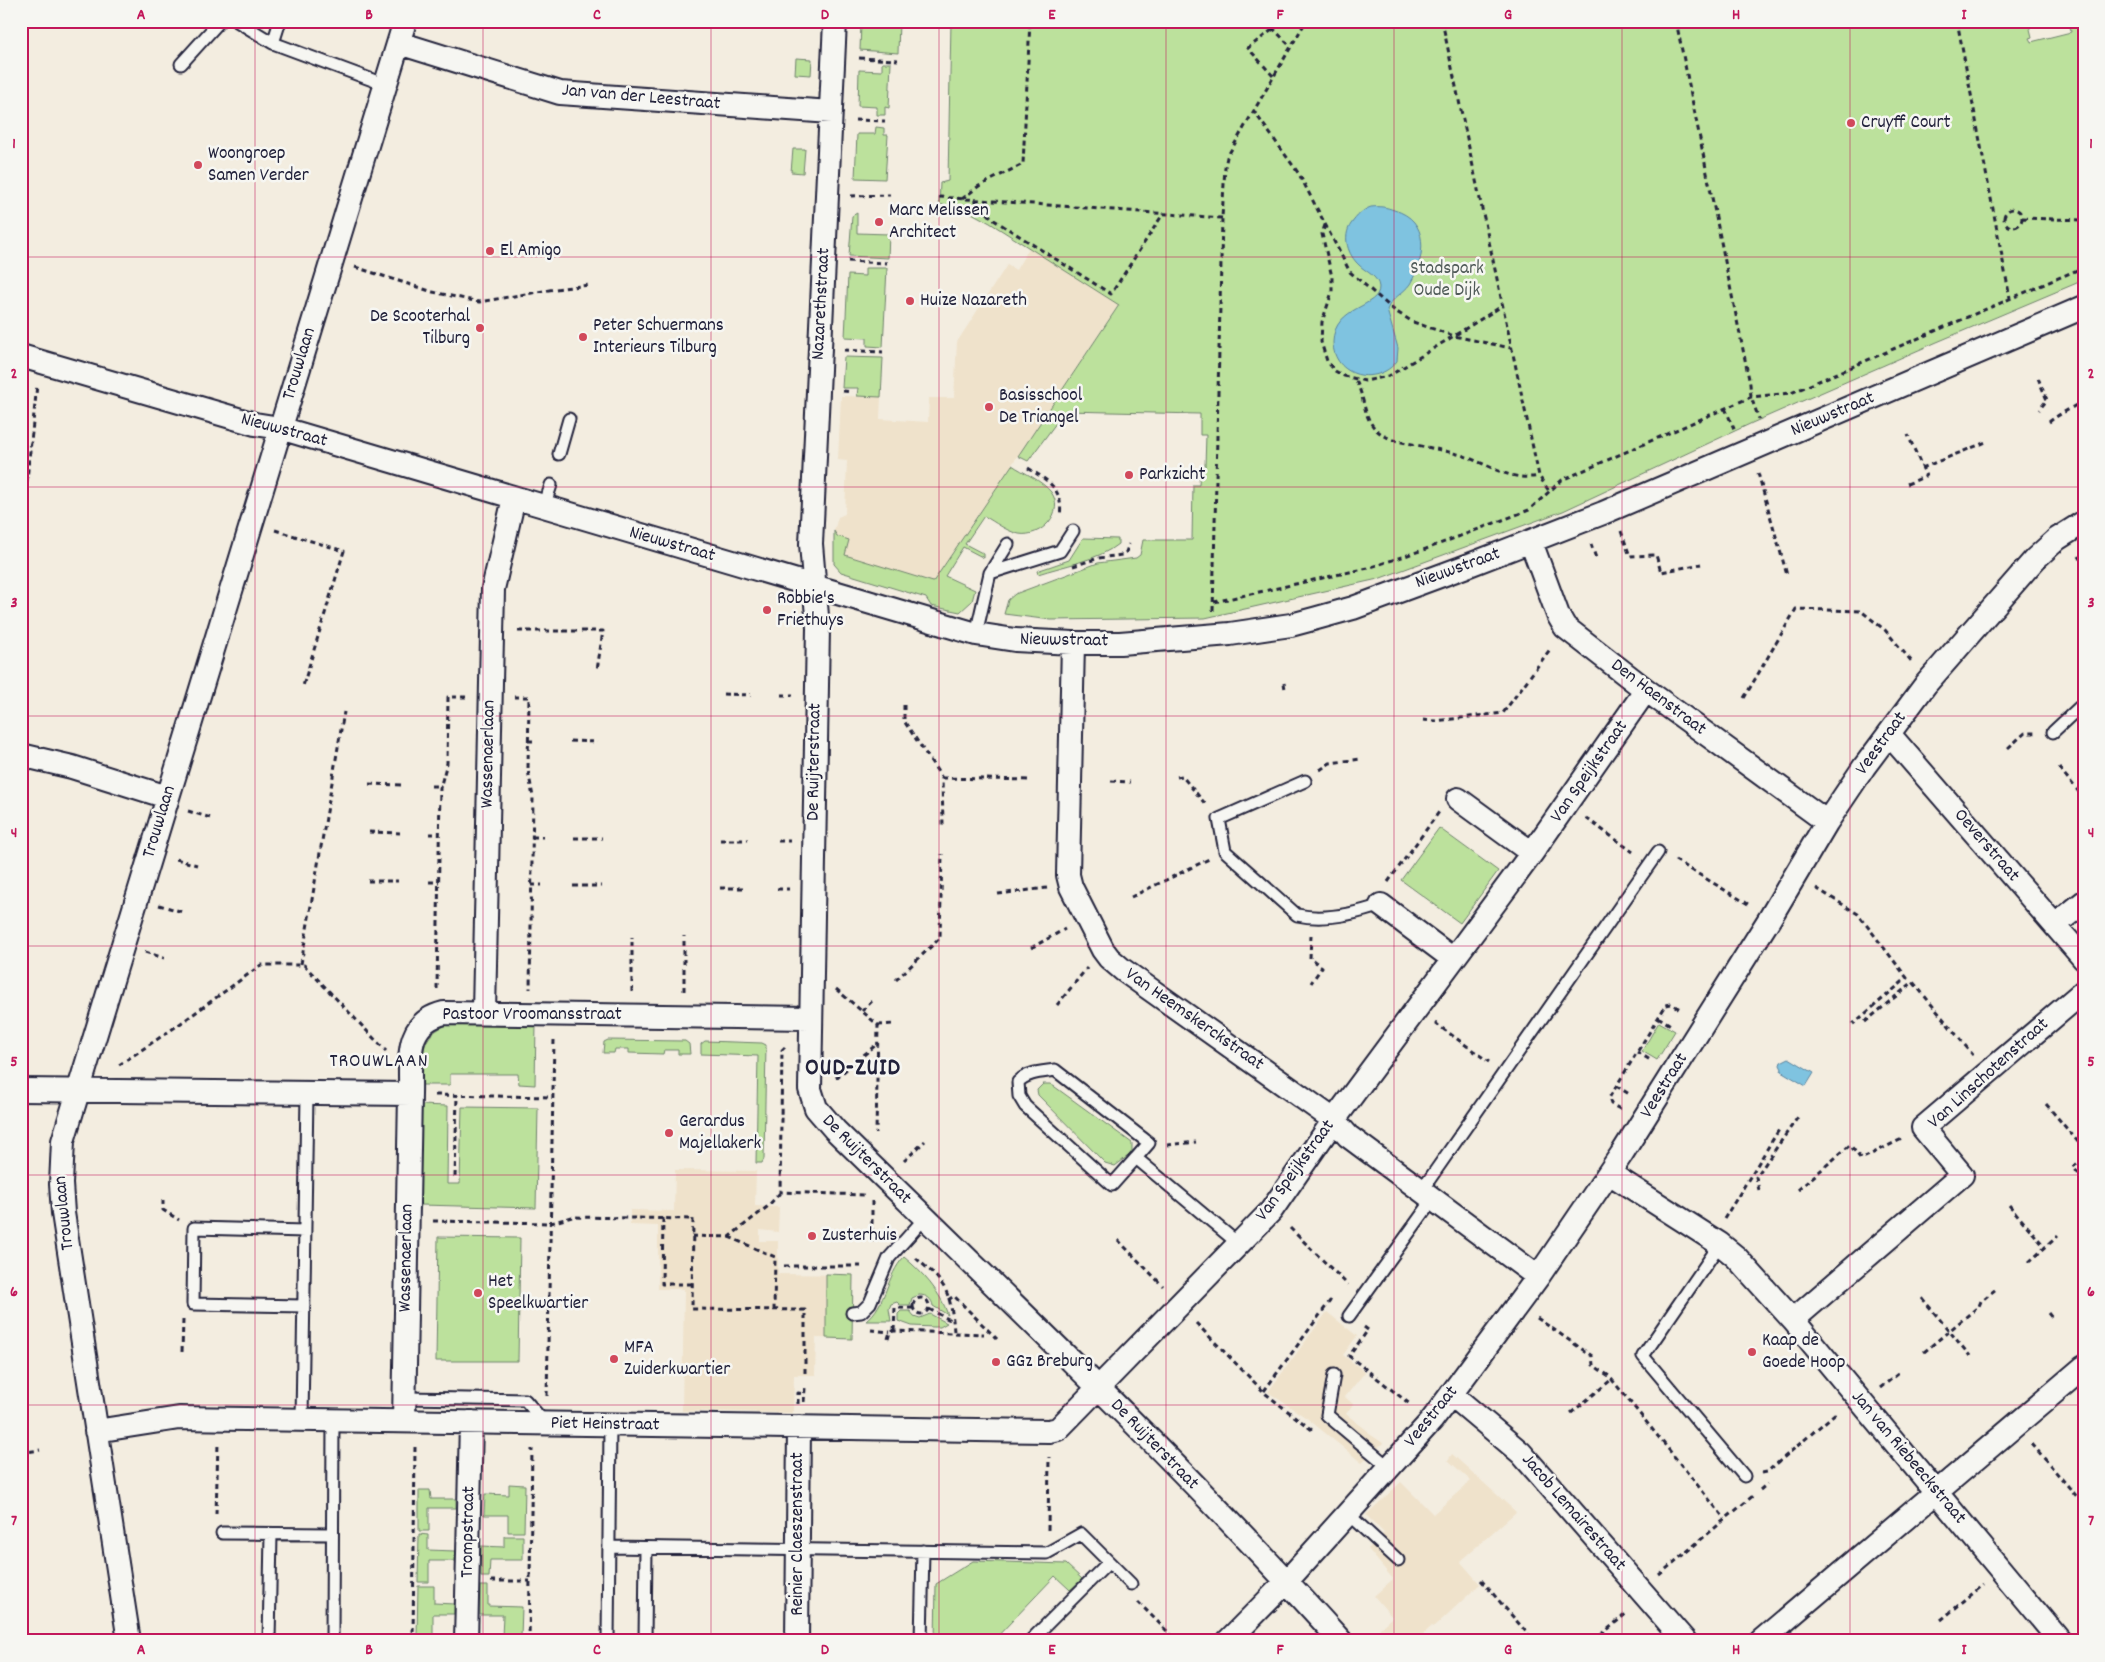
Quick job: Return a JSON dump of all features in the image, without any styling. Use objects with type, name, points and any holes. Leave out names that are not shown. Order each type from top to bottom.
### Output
[{"type":"street","name":"Trouwlaan","points":[[130,1641],[96,1431],[60,1184],[63,1141],[405,21]]},
{"type":"street","name":"Nazarethstraat","points":[[815,587],[811,544],[835,21]]},
{"type":"street","name":"Jan van der Leestraat","points":[[398,43],[560,93],[830,112]]},
{"type":"street","name":"Nieuwstraat","points":[[32,359],[255,424],[280,428],[976,634],[1015,640],[1073,644],[1166,640],[1212,636],[1282,626],[1318,618],[1386,596],[1613,509],[2084,307]]},
{"type":"street","name":"Wassenaerlaan","points":[[484,1012],[492,631],[495,577],[514,498]]},
{"type":"street","name":"Veestraat","points":[[1228,1641],[1287,1581],[1432,1420],[1518,1305],[1609,1173],[1770,918],[1827,822],[1889,734],[1931,678],[2036,559],[2057,539],[2084,522]]},
{"type":"street","name":"Den Haenstraat","points":[[1531,542],[1558,615],[1565,627],[1646,690],[1827,822]]},
{"type":"street","name":"De Ruijterstraat","points":[[815,587],[818,628],[810,1018],[812,1098],[816,1108],[924,1219],[1098,1387],[1287,1581],[1341,1641]]},
{"type":"street","name":"Van Heemskerckstraat","points":[[1073,644],[1068,866],[1070,885],[1103,950],[1123,970],[1334,1120],[1348,1136],[1538,1277]]},
{"type":"street","name":"Van Speijkstraat","points":[[1098,1387],[1240,1245],[1271,1211],[1334,1120],[1567,805],[1646,690]]},
{"type":"street","name":"Oeverstraat","points":[[1889,734],[2084,959]]},
{"type":"street","points":[[21,755],[72,767],[167,797]]},
{"type":"street","points":[[1458,799],[1532,853]]},
{"type":"street","points":[[2055,926],[2084,902]]},
{"type":"street","points":[[1381,905],[1453,959]]},
{"type":"street","name":"Van Linschotenstraat","points":[[1793,1320],[1962,1175],[1923,1128],[2084,991]]},
{"type":"street","name":"Pastoor Vroomansstraat","points":[[410,1086],[412,1044],[418,1027],[429,1017],[444,1013],[632,1014],[810,1018]]},
{"type":"street","name":"Wassenaerlaan","points":[[410,1086],[405,1398],[410,1421]]},
{"type":"street","points":[[21,1090],[307,1094],[410,1086]]},
{"type":"street","name":"Jan van Riebeeckstraat","points":[[1609,1173],[1715,1241],[1736,1257],[1793,1320],[2060,1641]]},
{"type":"street","points":[[1761,1641],[2084,1367]]},
{"type":"street","points":[[1049,1431],[1061,1426],[1098,1387]]},
{"type":"street","name":"Jacob Lemairestraat","points":[[1451,1394],[1521,1453],[1685,1641]]},
{"type":"street","name":"Piet Heinstraat","points":[[96,1431],[169,1419],[1049,1431]]},
{"type":"street","name":"Trompstraat","points":[[466,1641],[471,1422]]},
{"type":"street","name":"Reinier Claeszenstraat","points":[[798,1641],[799,1427]]},
{"type":"lane","points":[[181,64],[220,21]]},
{"type":"lane","points":[[237,21],[273,43],[386,85]]},
{"type":"lane","points":[[273,43],[280,21]]},
{"type":"lane","points":[[559,454],[569,419]]},
{"type":"lane","points":[[544,507],[550,485]]},
{"type":"lane","points":[[990,573],[1060,551],[1074,531]]},
{"type":"lane","points":[[976,634],[990,573],[1008,544]]},
{"type":"lane","points":[[2053,732],[2084,703]]},
{"type":"lane","points":[[1305,781],[1219,819],[1225,852],[1297,915],[1311,918],[1360,912],[1381,905]]},
{"type":"lane","points":[[1350,1316],[1504,1073],[1658,852]]},
{"type":"lane","points":[[1055,1070],[1149,1142],[1136,1158],[1112,1185],[1025,1106],[1018,1096],[1018,1082],[1022,1077],[1029,1074],[1055,1070]]},
{"type":"lane","points":[[302,1420],[307,1094]]},
{"type":"lane","points":[[1136,1158],[1240,1245]]},
{"type":"lane","points":[[852,1313],[861,1312],[870,1303],[890,1258],[924,1219]]},
{"type":"lane","points":[[304,1306],[193,1304],[194,1228],[305,1231]]},
{"type":"lane","points":[[1715,1241],[1642,1356],[1744,1476]]},
{"type":"lane","points":[[1334,1375],[1327,1415],[1390,1468]]},
{"type":"lane","points":[[405,1398],[525,1400],[540,1424]]},
{"type":"lane","points":[[332,1641],[333,1420]]},
{"type":"lane","points":[[608,1641],[610,1425]]},
{"type":"lane","points":[[1348,1514],[1398,1560]]},
{"type":"lane","points":[[222,1533],[332,1534]]},
{"type":"lane","points":[[269,1641],[271,1534]]},
{"type":"lane","points":[[609,1547],[1047,1553],[1081,1534],[1131,1584]]},
{"type":"lane","points":[[645,1641],[646,1548]]},
{"type":"lane","points":[[921,1641],[923,1551]]},
{"type":"lane","points":[[1030,1641],[1109,1562]]},
{"type":"path","points":[[961,199],[979,186],[1023,164],[1030,21]]},
{"type":"path","points":[[1266,21],[1292,47]]},
{"type":"path","points":[[1273,76],[1248,48],[1284,21]]},
{"type":"path","points":[[1212,636],[1222,218],[1226,161],[1253,110],[1306,21]]},
{"type":"path","points":[[1442,21],[1539,476],[1548,491]]},
{"type":"path","points":[[1676,21],[1750,384],[1764,491],[1787,575]]},
{"type":"path","points":[[1957,21],[2010,298]]},
{"type":"path","points":[[888,59],[898,60]]},
{"type":"path","points":[[1253,110],[1299,174],[1350,272],[1394,311],[1413,322],[1454,336],[1511,348]]},
{"type":"path","points":[[876,121],[885,121]]},
{"type":"path","points":[[827,199],[852,195],[890,195]]},
{"type":"path","points":[[939,197],[1222,218]]},
{"type":"path","points":[[974,200],[994,220],[1111,294],[1164,214]]},
{"type":"path","points":[[2012,208],[2021,212],[2022,218],[2018,226],[2012,227],[2004,219],[2007,210],[2012,208]]},
{"type":"path","points":[[2022,218],[2084,220]]},
{"type":"path","points":[[1996,220],[2004,219]]},
{"type":"path","points":[[1325,224],[1322,234],[1332,277],[1332,292],[1322,322],[1323,352],[1335,371],[1344,376],[1355,380],[1377,380],[1389,376],[1502,306]]},
{"type":"path","points":[[824,259],[888,262]]},
{"type":"path","points":[[333,260],[432,292],[479,302],[589,285]]},
{"type":"path","points":[[1214,602],[1368,568],[1529,510],[1536,506],[1548,491],[1562,480],[1751,397],[1791,393],[2084,267]]},
{"type":"path","points":[[820,349],[883,352]]},
{"type":"path","points":[[21,536],[38,382],[32,359]]},
{"type":"path","points":[[2038,378],[2047,400],[2039,410]]},
{"type":"path","points":[[1355,380],[1369,423],[1383,436],[1392,440],[1462,456],[1513,477],[1539,476]]},
{"type":"path","points":[[2049,422],[2084,399]]},
{"type":"path","points":[[1907,484],[1926,476],[1908,435]]},
{"type":"path","points":[[1922,468],[1986,442]]},
{"type":"path","points":[[1028,468],[1052,484],[1060,501],[1060,521]]},
{"type":"path","points":[[1613,509],[1630,556],[1656,555],[1662,572],[1701,564]]},
{"type":"path","points":[[251,523],[344,551],[303,686]]},
{"type":"path","points":[[1065,569],[1099,558],[1122,555],[1126,552],[1129,544]]},
{"type":"path","points":[[1744,698],[1796,610],[1861,611],[1885,630],[1906,656],[1931,678]]},
{"type":"path","points":[[1423,720],[1435,721],[1504,713],[1565,627]]},
{"type":"path","points":[[492,631],[603,631],[597,670]]},
{"type":"path","points":[[1284,682],[1285,689]]},
{"type":"path","points":[[723,694],[751,695]]},
{"type":"path","points":[[904,705],[904,721],[942,778],[943,825]]},
{"type":"path","points":[[301,964],[344,712]]},
{"type":"path","points":[[2008,748],[2025,733],[2053,732]]},
{"type":"path","points":[[528,741],[537,741]]},
{"type":"path","points":[[570,741],[598,742]]},
{"type":"path","points":[[1330,763],[1360,759]]},
{"type":"path","points":[[2059,768],[2084,798]]},
{"type":"path","points":[[1177,777],[1182,776],[1219,819]]},
{"type":"path","points":[[942,778],[1029,780]]},
{"type":"path","points":[[1111,781],[1130,782]]},
{"type":"path","points":[[369,784],[401,785]]},
{"type":"path","points":[[431,786],[441,786]]},
{"type":"path","points":[[1381,905],[1380,893],[1446,801],[1458,799]]},
{"type":"path","points":[[1567,805],[1650,864]]},
{"type":"path","points":[[369,832],[400,833]]},
{"type":"path","points":[[429,834],[439,834]]},
{"type":"path","points":[[532,837],[543,837]]},
{"type":"path","points":[[574,838],[602,838]]},
{"type":"path","points":[[720,840],[748,840]]},
{"type":"path","points":[[1131,897],[1162,880],[1225,852]]},
{"type":"path","points":[[1658,852],[1665,854],[1770,918]]},
{"type":"path","points":[[896,980],[940,938],[942,854]]},
{"type":"path","points":[[1795,876],[1858,914],[1908,978],[1853,1024]]},
{"type":"path","points":[[368,880],[398,881]]},
{"type":"path","points":[[428,882],[439,882]]},
{"type":"path","points":[[531,885],[542,885]]},
{"type":"path","points":[[998,894],[1070,885]]},
{"type":"path","points":[[573,886],[601,886]]},
{"type":"path","points":[[720,888],[746,888]]},
{"type":"path","points":[[1311,918],[1310,958],[1322,967],[1311,983]]},
{"type":"path","points":[[1031,948],[1074,924],[1087,920]]},
{"type":"path","points":[[684,936],[684,1016]]},
{"type":"path","points":[[632,937],[632,1014]]},
{"type":"path","points":[[1057,1004],[1103,950]]},
{"type":"path","points":[[111,1070],[177,1026],[261,964],[301,964],[410,1086],[457,1095],[554,1097]]},
{"type":"path","points":[[811,968],[878,1025],[894,1024]]},
{"type":"path","points":[[1865,1022],[1913,982],[1988,1073]]},
{"type":"path","points":[[862,1011],[872,1001]]},
{"type":"path","points":[[1641,1124],[1611,1104],[1609,1098],[1646,1033],[1666,1004],[1671,1004],[1704,1023]]},
{"type":"path","points":[[1417,1009],[1504,1073]]},
{"type":"path","points":[[529,1641],[530,1581],[551,1223],[555,1013]]},
{"type":"path","points":[[730,1236],[767,1207],[780,1192],[782,1050],[810,1018]]},
{"type":"path","points":[[875,1169],[878,1025]]},
{"type":"path","points":[[812,1098],[878,1043]]},
{"type":"path","points":[[455,1177],[457,1095]]},
{"type":"path","points":[[2046,1104],[2084,1150]]},
{"type":"path","points":[[1759,1190],[1756,1177],[1798,1117]]},
{"type":"path","points":[[1715,1241],[1780,1128]]},
{"type":"path","points":[[1798,1190],[1850,1145],[1861,1159],[1923,1128]]},
{"type":"path","points":[[1149,1142],[1172,1145],[1196,1142]]},
{"type":"path","points":[[2084,1158],[2072,1167],[2084,1180]]},
{"type":"path","points":[[780,1192],[873,1195],[872,1239],[878,1251]]},
{"type":"path","points":[[163,1200],[163,1210],[194,1228]]},
{"type":"path","points":[[2009,1205],[2045,1248]]},
{"type":"path","points":[[1271,1211],[1362,1298]]},
{"type":"path","points":[[408,1221],[551,1223],[572,1218],[693,1219],[692,1309],[804,1310],[804,1375]]},
{"type":"path","points":[[663,1218],[662,1284],[692,1284]]},
{"type":"path","points":[[692,1236],[730,1236],[775,1256],[774,1310]]},
{"type":"path","points":[[2029,1262],[2058,1236]]},
{"type":"path","points":[[1118,1240],[1264,1391],[1313,1431]]},
{"type":"path","points":[[1924,1352],[1996,1289]]},
{"type":"path","points":[[948,1300],[954,1296],[999,1341]]},
{"type":"path","points":[[1922,1298],[1970,1356]]},
{"type":"path","points":[[913,1308],[916,1301],[923,1299],[927,1302],[928,1309]]},
{"type":"path","points":[[1264,1391],[1330,1301],[1368,1330],[1349,1356],[1432,1420]]},
{"type":"path","points":[[182,1352],[182,1321],[193,1304]]},
{"type":"path","points":[[1518,1305],[1592,1356],[1593,1365],[1609,1376],[1725,1519]]},
{"type":"path","points":[[888,1339],[892,1331],[894,1308],[913,1308],[921,1314],[925,1313],[928,1309]]},
{"type":"path","points":[[928,1309],[953,1322]]},
{"type":"path","points":[[2048,1313],[2052,1318]]},
{"type":"path","points":[[866,1330],[984,1334]]},
{"type":"path","points":[[1571,1413],[1611,1380]]},
{"type":"path","points":[[804,1388],[804,1402]]},
{"type":"path","points":[[1744,1476],[1767,1472],[1856,1396]]},
{"type":"path","points":[[218,1419],[216,1526],[222,1533]]},
{"type":"path","points":[[410,1421],[413,1641]]},
{"type":"path","points":[[2015,1424],[2079,1499]]},
{"type":"path","points":[[1047,1553],[1049,1431]]},
{"type":"path","points":[[21,1453],[40,1450]]},
{"type":"path","points":[[1594,1641],[1725,1519],[1767,1484]]},
{"type":"path","points":[[1941,1620],[2001,1570]]},
{"type":"path","points":[[468,1580],[530,1581]]},
{"type":"path","points":[[1481,1580],[1534,1641]]},
{"type":"path","points":[[1131,1584],[1131,1595],[1177,1641]]},
{"type":"shaded area","name":"Basisschool De Triangel","points":[[1029,248],[1119,305],[933,582],[844,555],[834,531],[838,517],[845,514],[847,461],[838,460],[841,396],[881,397],[880,419],[928,422],[929,398],[954,398],[957,342],[1007,265],[1016,270]]},
{"type":"shaded area","points":[[675,1170],[756,1171],[755,1206],[779,1207],[778,1232],[760,1230],[760,1241],[778,1241],[778,1274],[853,1275],[852,1339],[816,1338],[815,1375],[794,1375],[793,1413],[682,1411],[684,1289],[658,1289],[658,1226],[630,1225],[630,1210],[674,1211]]},
{"type":"shaded area","points":[[1327,1312],[1357,1336],[1343,1355],[1365,1372],[1345,1397],[1353,1404],[1346,1414],[1383,1443],[1362,1463],[1308,1419],[1268,1392]]},
{"type":"shaded area","points":[[1452,1454],[1516,1512],[1460,1561],[1480,1584],[1434,1627],[1432,1626],[1416,1641],[1384,1641],[1376,1632],[1392,1617],[1374,1596],[1393,1579],[1368,1549],[1384,1533],[1366,1515],[1401,1482],[1433,1514],[1471,1481],[1448,1460]]},
{"type":"green space","points":[[890,21],[899,21],[898,53],[860,50],[861,24],[889,25]]},
{"type":"green space","name":"Stadspark Oude Dijk","points":[[951,21],[2028,21],[2032,37],[2029,38],[2031,42],[2071,32],[2069,21],[2084,21],[2084,280],[1752,423],[1563,511],[1378,579],[1205,618],[1051,620],[1004,614],[1008,600],[1015,594],[1098,563],[1136,558],[1140,555],[1143,540],[1192,540],[1193,485],[1199,485],[1200,466],[1205,466],[1206,435],[1200,435],[1200,414],[1065,411],[1028,461],[1018,456],[1119,305],[990,223],[968,211],[939,204],[940,183],[948,181]]},
{"type":"green space","points":[[796,58],[812,59],[811,75],[795,74]]},
{"type":"green space","points":[[882,63],[891,63],[889,108],[885,107],[885,115],[877,115],[877,107],[858,106],[859,70],[882,71]]},
{"type":"green space","points":[[876,127],[884,128],[884,135],[888,135],[885,179],[855,178],[857,134],[875,134]]},
{"type":"green space","points":[[793,149],[805,149],[803,173],[791,172]]},
{"type":"green space","points":[[857,213],[857,233],[889,234],[888,258],[849,256],[852,216]]},
{"type":"green space","points":[[865,268],[887,268],[883,347],[867,346],[867,338],[845,337],[848,275],[865,276]]},
{"type":"green space","points":[[844,357],[883,358],[881,397],[857,396],[858,388],[842,388]]},
{"type":"green space","points":[[1012,465],[1037,480],[1051,492],[1055,500],[1053,515],[1043,528],[1027,534],[1010,531],[984,516],[965,544],[984,554],[984,558],[963,547],[945,576],[975,590],[972,601],[960,612],[931,606],[926,598],[841,572],[834,564],[834,531],[837,536],[849,540],[845,555],[933,582]]},
{"type":"green space","points":[[1083,538],[1118,539],[1118,544],[1110,550],[1091,558],[1038,574],[1037,571],[1069,560]]},
{"type":"green space","points":[[1439,828],[1498,871],[1460,923],[1401,880]]},
{"type":"green space","points":[[1659,1022],[1675,1031],[1657,1060],[1642,1051]]},
{"type":"green space","points":[[451,1024],[536,1024],[535,1085],[519,1084],[518,1074],[450,1074],[450,1085],[422,1085],[424,1047],[433,1033]]},
{"type":"green space","points":[[608,1040],[685,1041],[689,1044],[690,1054],[678,1054],[678,1050],[664,1050],[663,1054],[629,1053],[629,1049],[615,1049],[614,1053],[603,1053],[604,1042]]},
{"type":"green space","points":[[705,1041],[762,1043],[766,1045],[764,1159],[762,1163],[756,1163],[758,1056],[701,1054],[701,1044]]},
{"type":"green space","points":[[1043,1084],[1050,1084],[1055,1087],[1132,1143],[1132,1153],[1115,1166],[1105,1163],[1038,1095],[1037,1090]]},
{"type":"green space","points":[[420,1105],[448,1106],[447,1184],[460,1184],[462,1107],[538,1108],[536,1208],[421,1205],[420,1211],[418,1211]]},
{"type":"green space","name":"Het Speelkwartier","points":[[438,1237],[520,1238],[518,1361],[436,1361]]},
{"type":"green space","points":[[904,1257],[930,1283],[945,1306],[948,1315],[933,1306],[929,1298],[919,1295],[912,1298],[910,1305],[900,1305],[897,1302],[891,1304],[889,1309],[891,1321],[866,1321],[883,1298],[893,1273]]},
{"type":"green space","points":[[826,1274],[853,1275],[852,1339],[826,1338]]},
{"type":"green space","points":[[901,1311],[910,1311],[914,1316],[920,1318],[930,1314],[947,1323],[940,1327],[912,1326],[898,1321],[898,1314]]},
{"type":"green space","points":[[509,1484],[525,1485],[524,1532],[508,1532],[508,1515],[484,1515],[485,1494],[509,1495]]},
{"type":"green space","points":[[419,1490],[430,1490],[431,1499],[456,1499],[456,1508],[429,1508],[429,1531],[419,1531]]},
{"type":"green space","points":[[419,1534],[428,1535],[428,1550],[455,1551],[455,1561],[429,1561],[429,1582],[418,1582]]},
{"type":"green space","points":[[504,1536],[523,1536],[523,1560],[490,1560],[489,1577],[481,1577],[481,1546],[504,1547]]},
{"type":"green space","points":[[973,1561],[1066,1564],[1082,1579],[1070,1590],[1055,1576],[993,1641],[935,1641],[936,1584]]},
{"type":"green space","points":[[418,1586],[434,1586],[434,1603],[454,1604],[454,1614],[433,1614],[433,1636],[417,1636]]},
{"type":"green space","points":[[480,1586],[488,1586],[488,1606],[522,1607],[521,1637],[502,1637],[503,1615],[480,1615]]},
{"type":"water","points":[[1371,207],[1391,209],[1406,215],[1414,222],[1419,231],[1421,251],[1419,262],[1410,284],[1391,302],[1387,310],[1398,348],[1397,361],[1389,369],[1379,374],[1368,376],[1348,370],[1340,363],[1335,354],[1333,342],[1335,330],[1341,321],[1348,314],[1372,299],[1377,294],[1379,287],[1371,274],[1355,261],[1349,251],[1347,240],[1348,229],[1351,224],[1360,214]]},
{"type":"water","points":[[1789,1058],[1814,1073],[1806,1086],[1781,1071],[1781,1062]]},
{"type":"place","name":"Cruyff Court","points":[[1851,123]]},
{"type":"place","name":"Woongroep Samen Verder","points":[[198,165]]},
{"type":"place","name":"Marc Melissen Architect","points":[[879,222]]},
{"type":"place","name":"El Amigo","points":[[490,251]]},
{"type":"place","name":"Huize Nazareth","points":[[910,301]]},
{"type":"place","name":"De Scooterhal Tilburg","points":[[480,328]]},
{"type":"place","name":"Peter Schuermans Interieurs Tilburg","points":[[583,337]]},
{"type":"place","name":"Basisschool De Triangel","points":[[989,407]]},
{"type":"place","name":"Parkzicht","points":[[1129,475]]},
{"type":"place","name":"Robbie's Friethuys","points":[[767,610]]},
{"type":"place","name":"Gerardus Majellakerk","points":[[669,1133]]},
{"type":"place","name":"Zusterhuis","points":[[812,1236]]},
{"type":"place","name":"Het Speelkwartier","points":[[478,1293]]},
{"type":"place","name":"Kaap de Goede Hoop","points":[[1752,1352]]},
{"type":"place","name":"MFA Zuiderkwartier","points":[[614,1359]]},
{"type":"place","name":"GGz Breburg","points":[[996,1362]]},
{"type":"district","name":"TROUWLAAN","points":[[379,1062]]},
{"type":"district","name":"OUD-ZUID","points":[[853,1069]]}]
